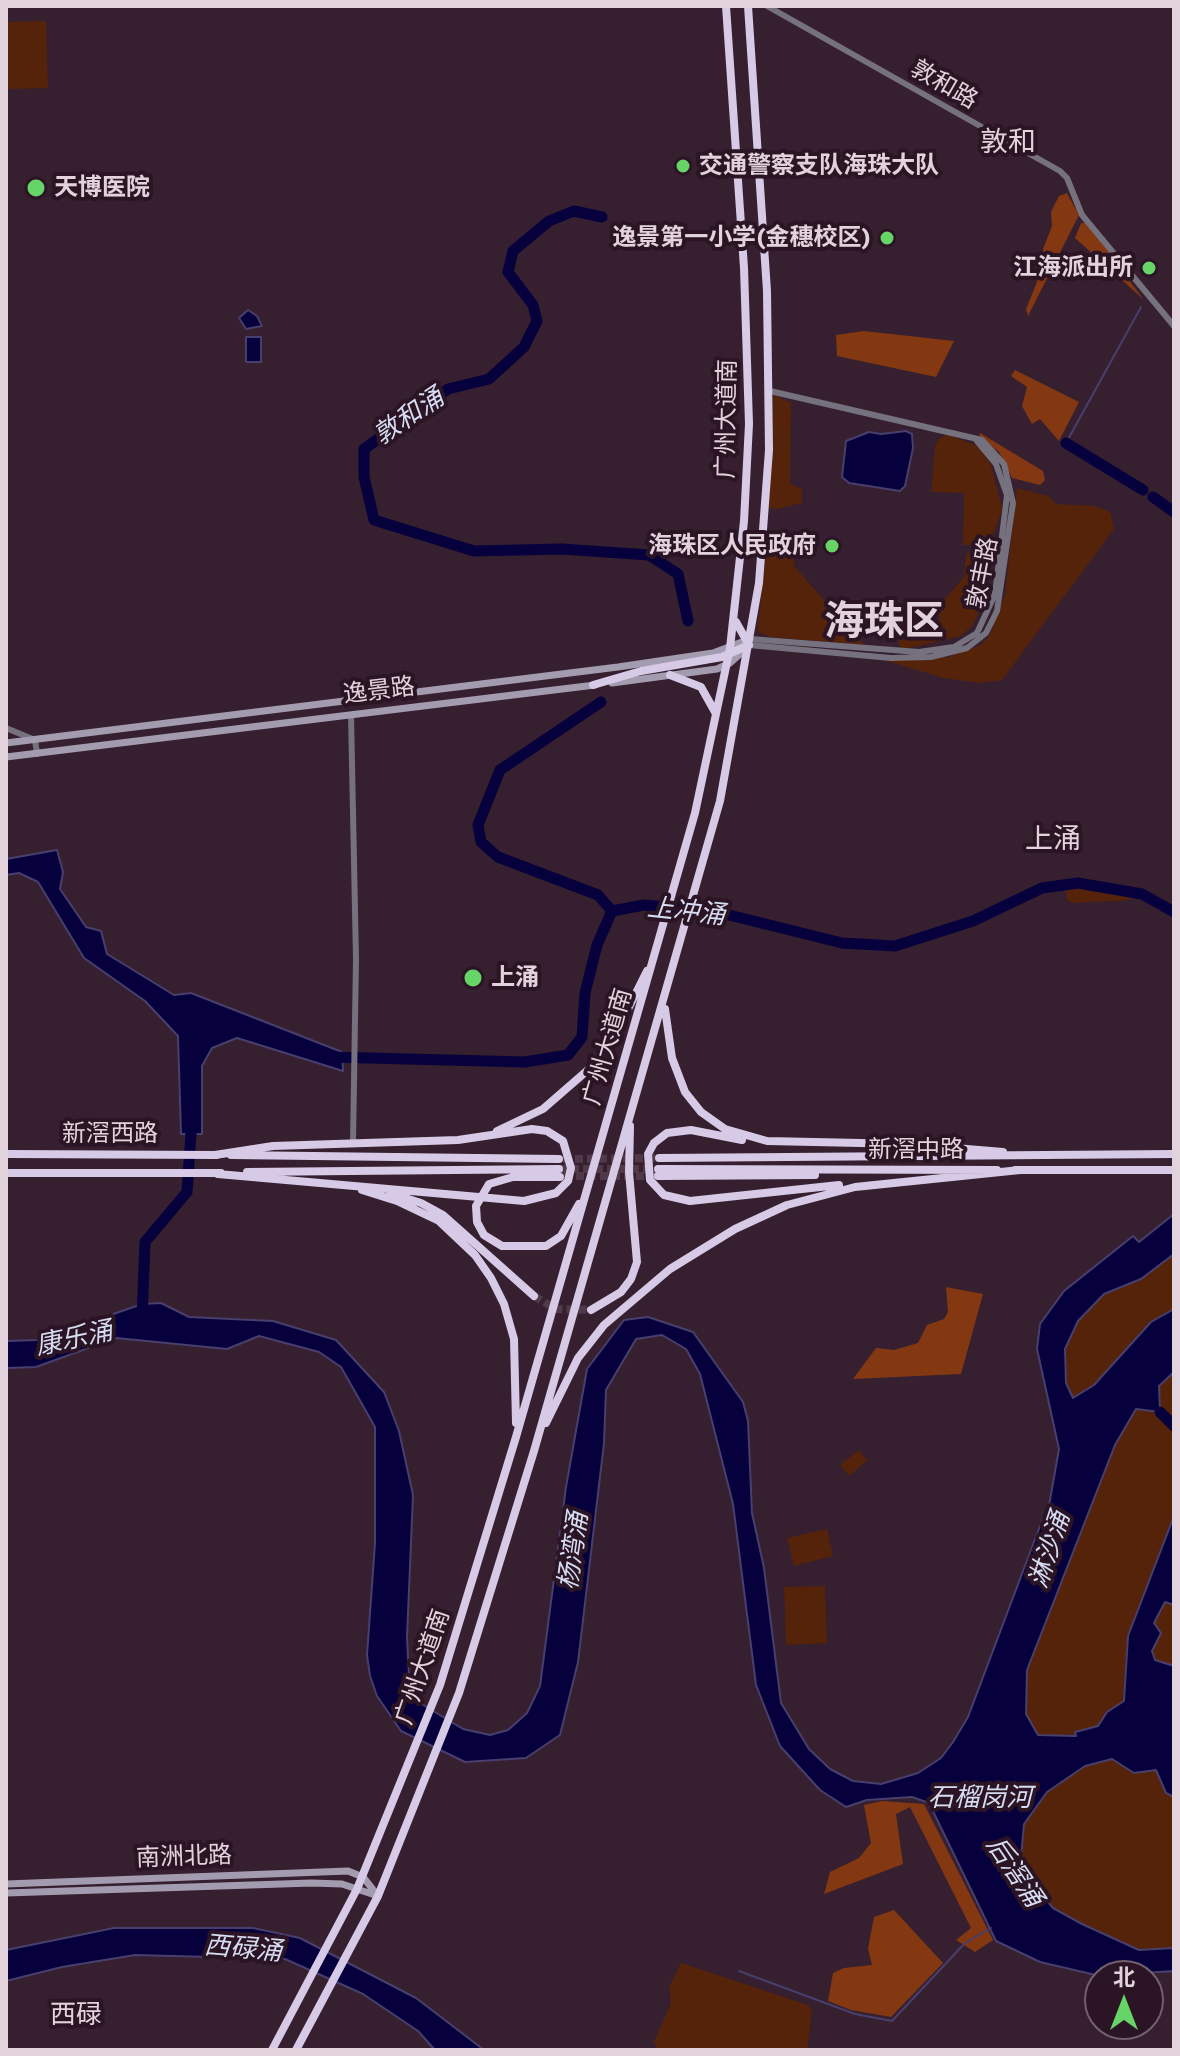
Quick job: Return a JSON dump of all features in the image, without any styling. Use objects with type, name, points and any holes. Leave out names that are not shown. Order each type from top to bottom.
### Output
[{"type":"highway","name":"广州大道南","points":[[272,2050],[363,1877],[440,1685],[516,1437],[656,951],[675,884],[726,666],[733,653],[747,463],[749,367],[726,6]]},
{"type":"highway","name":"广州大道南","points":[[296,2050],[378,1896],[459,1693],[536,1442],[720,801],[759,583],[770,391],[748,6]]},
{"type":"highway","points":[[738,581],[750,590],[759,583]]},
{"type":"highway","points":[[593,685],[630,674],[669,670],[733,653],[748,642],[734,615]]},
{"type":"highway","points":[[733,653],[744,670]]},
{"type":"highway","points":[[669,670],[701,687],[716,714]]},
{"type":"highway","points":[[458,1140],[485,1135],[527,1118],[576,1082],[616,1033],[656,951]]},
{"type":"highway","points":[[664,1002],[672,1058],[679,1081],[693,1103],[725,1129],[753,1139],[783,1142],[907,1144],[1036,1156]]},
{"type":"highway","points":[[591,1310],[621,1292],[631,1279],[637,1262],[629,1163],[631,1112]]},
{"type":"highway","points":[[215,1155],[249,1148],[458,1140],[532,1129],[552,1133],[566,1145],[570,1174],[556,1193],[538,1200],[218,1174]]},
{"type":"highway","points":[[783,1142],[674,1131],[654,1143],[648,1154],[648,1173],[652,1185],[664,1195],[690,1201],[901,1181],[978,1177],[1020,1170]]},
{"type":"highway","name":"新滘西路","points":[[6,1154],[215,1155]]},
{"type":"highway","name":"新滘中路","points":[[659,1158],[1174,1154]]},
{"type":"highway","points":[[215,1155],[559,1159]]},
{"type":"highway","name":"新滘中路","points":[[658,1172],[1174,1170]]},
{"type":"highway","name":"新滘西路","points":[[6,1173],[218,1174]]},
{"type":"highway","points":[[218,1174],[560,1173],[502,1178],[489,1184],[476,1206],[477,1222],[484,1235],[508,1247],[546,1246],[561,1236],[587,1190]]},
{"type":"highway","points":[[536,1442],[568,1377],[590,1341],[631,1300],[670,1269],[735,1229],[787,1205],[855,1187],[901,1181]]},
{"type":"highway","points":[[334,1184],[398,1195],[435,1210],[509,1270],[534,1296]]},
{"type":"highway","points":[[334,1184],[397,1201],[420,1211],[451,1231],[475,1255],[498,1290],[511,1327],[516,1357],[516,1437]]},
{"type":"main road","name":"逸景路","points":[[6,743],[733,653]]},
{"type":"main road","name":"逸景路","points":[[6,757],[618,682],[653,677],[669,670],[726,666]]},
{"type":"main road","name":"南洲北路","points":[[6,1884],[323,1871],[348,1871],[363,1877]]},
{"type":"main road","points":[[363,1877],[378,1896]]},
{"type":"main road","name":"南洲北路","points":[[6,1893],[286,1883],[342,1884],[378,1896]]},
{"type":"street","name":"敦和路","points":[[767,6],[1060,171],[1067,178],[1082,215],[1174,326]]},
{"type":"street","name":"敦丰路","points":[[748,642],[910,658],[955,653],[982,637],[994,618],[1002,590],[1013,494],[1004,464],[987,444],[972,436],[770,391]]},
{"type":"street","points":[[351,715],[356,959],[353,1143]]},
{"type":"street","points":[[6,728],[35,740],[37,754]]},
{"type":"shaded area","points":[[46,21],[48,88],[7,89],[6,22]]},
{"type":"shaded area","points":[[1067,193],[1079,215],[1028,316],[1026,309],[1043,267],[1043,249],[1052,226],[1051,212],[1059,196]]},
{"type":"shaded area","points":[[1081,223],[1085,223],[1106,248],[1143,299],[1075,238]]},
{"type":"shaded area","points":[[864,331],[954,341],[936,377],[837,356],[836,335]]},
{"type":"shaded area","points":[[1015,370],[1079,402],[1059,441],[1040,419],[1032,424],[1022,406],[1027,387],[1011,376]]},
{"type":"shaded area","points":[[773,394],[791,403],[790,484],[802,489],[802,503],[777,509],[769,508]]},
{"type":"shaded area","points":[[980,433],[1043,471],[1045,480],[1040,485],[1012,478],[999,452],[979,436]]},
{"type":"shaded area","points":[[947,434],[980,447],[991,465],[1002,508],[995,531],[985,545],[963,545],[964,493],[931,492],[935,446]]},
{"type":"shaded area","points":[[1017,488],[1048,496],[1056,504],[1094,506],[1110,512],[1114,529],[1002,680],[980,683],[944,678],[877,658],[948,657],[981,645],[989,636],[1005,595]]},
{"type":"shaded area","points":[[769,531],[791,539],[794,566],[826,602],[829,624],[867,645],[770,637],[757,631]]},
{"type":"shaded area","points":[[966,553],[985,555],[992,568],[985,599],[973,625],[961,636],[901,650],[898,639],[928,629],[940,621],[937,608],[964,577]]},
{"type":"shaded area","points":[[1078,887],[1131,894],[1129,900],[1072,903],[1067,900],[1066,891]]},
{"type":"shaded area","points":[[1174,1254],[1174,1309],[1151,1322],[1094,1385],[1072,1398],[1066,1384],[1065,1349],[1078,1321],[1104,1294],[1141,1279]]},
{"type":"shaded area","points":[[946,1287],[983,1294],[961,1374],[853,1379],[876,1348],[894,1350],[918,1343],[927,1325],[944,1319],[948,1312]]},
{"type":"shaded area","points":[[1174,1372],[1174,1516],[1128,1636],[1124,1701],[1107,1712],[1098,1726],[1076,1732],[1077,1736],[1038,1735],[1026,1715],[1027,1670],[1115,1445],[1136,1409]]},
{"type":"shaded area","points":[[859,1450],[867,1461],[849,1476],[840,1465]]},
{"type":"shaded area","points":[[827,1529],[833,1556],[794,1566],[787,1538]]},
{"type":"shaded area","points":[[825,1586],[827,1643],[786,1645],[784,1587]]},
{"type":"shaded area","points":[[1165,1602],[1174,1605],[1174,1666],[1154,1660],[1152,1651],[1161,1633],[1154,1623]]},
{"type":"shaded area","points":[[1113,1759],[1134,1773],[1156,1770],[1166,1793],[1174,1797],[1174,1948],[1139,1950],[1082,1924],[1053,1908],[1020,1868],[1024,1824],[1047,1792],[1085,1766]]},
{"type":"shaded area","points":[[882,1801],[924,1804],[993,1940],[975,1952],[956,1940],[971,1928],[910,1807],[896,1814],[903,1864],[824,1894],[830,1872],[859,1858],[871,1843],[864,1805]]},
{"type":"shaded area","points":[[894,1910],[943,1963],[891,2017],[851,2010],[828,2001],[833,1973],[844,1968],[872,1965],[868,1949],[874,1917]]},
{"type":"shaded area","points":[[681,1963],[808,2005],[812,2011],[807,2050],[659,2050],[654,2042],[671,2003],[669,1987]]},
{"type":"water","points":[[248,310],[257,316],[262,326],[246,329],[239,318]]},
{"type":"water","points":[[246,337],[261,337],[261,362],[246,362]]},
{"type":"water","points":[[906,431],[912,434],[913,448],[905,486],[900,491],[849,483],[842,477],[846,441],[869,432]]},
{"type":"water","points":[[57,850],[63,872],[60,889],[86,927],[101,931],[107,954],[174,995],[191,993],[342,1052],[343,1071],[237,1038],[212,1048],[202,1066],[202,1134],[181,1134],[178,1036],[145,1001],[84,958],[38,882],[19,873],[6,875],[6,859]]},
{"type":"water","points":[[1174,1214],[1174,1254],[1141,1279],[1104,1294],[1078,1321],[1065,1349],[1066,1383],[1073,1398],[1094,1385],[1151,1322],[1174,1309],[1174,1372],[1159,1386],[1160,1412],[1136,1409],[1115,1445],[1027,1670],[1026,1714],[1038,1735],[1076,1736],[1075,1732],[1098,1726],[1107,1712],[1124,1701],[1128,1636],[1174,1516],[1174,1605],[1165,1602],[1154,1623],[1161,1633],[1152,1651],[1155,1660],[1174,1666],[1174,1797],[1166,1793],[1156,1770],[1134,1773],[1112,1759],[1085,1766],[1047,1792],[1024,1824],[1020,1868],[1053,1908],[1082,1924],[1139,1950],[1174,1948],[1174,1971],[1164,1972],[1164,1960],[1084,1960],[1084,1972],[1040,1962],[996,1941],[929,1803],[912,1797],[867,1800],[846,1807],[820,1790],[780,1746],[756,1685],[733,1504],[700,1374],[686,1349],[662,1335],[636,1339],[606,1390],[604,1443],[578,1662],[560,1735],[526,1758],[465,1762],[401,1731],[377,1696],[370,1676],[367,1655],[375,1543],[375,1427],[341,1367],[319,1352],[259,1336],[227,1349],[116,1338],[36,1367],[6,1368],[6,1341],[39,1340],[142,1304],[161,1303],[189,1317],[273,1321],[336,1340],[384,1392],[399,1431],[413,1495],[407,1637],[410,1697],[463,1729],[490,1735],[508,1730],[527,1713],[540,1686],[566,1487],[587,1369],[624,1320],[648,1317],[693,1332],[743,1402],[748,1421],[752,1513],[764,1568],[781,1703],[809,1749],[830,1769],[853,1781],[881,1784],[918,1773],[941,1758],[953,1742],[968,1717],[1043,1518],[1047,1517],[1059,1449],[1037,1349],[1040,1324],[1064,1291],[1133,1236],[1139,1242]]},
{"type":"water","name":"西碌涌","points":[[114,1928],[253,1928],[300,1938],[416,1998],[484,2050],[435,2050],[418,2031],[363,1994],[285,1959],[135,1955],[62,1967],[6,1981],[6,1950]]},
{"type":"waterway","name":"敦和涌","points":[[602,217],[574,211],[549,221],[513,251],[508,272],[533,305],[537,321],[524,347],[489,379],[448,389],[364,449],[364,477],[374,520],[474,551],[562,549],[649,555],[678,574],[688,621]]},
{"type":"waterway","points":[[1066,443],[1141,307]]},
{"type":"waterway","points":[[1066,443],[1143,490]]},
{"type":"waterway","points":[[1153,497],[1174,512]]},
{"type":"waterway","name":"敦和涌","points":[[601,702],[500,770],[478,825],[481,842],[498,857],[598,895],[612,911]]},
{"type":"waterway","name":"上冲涌","points":[[329,1057],[525,1062],[568,1055],[582,1037],[585,993],[597,945],[612,911],[644,905],[713,911],[842,943],[895,946],[973,921],[1042,888],[1078,883],[1142,894],[1174,912]]},
{"type":"waterway","points":[[142,1319],[145,1242],[187,1192],[192,1120]]},
{"type":"waterway","points":[[1160,1412],[1174,1426]]},
{"type":"waterway","points":[[739,1971],[855,2014],[892,2021],[965,1943],[991,1928]]},
{"type":"tunnel","points":[[563,1159],[659,1158]]},
{"type":"tunnel","points":[[559,1169],[655,1169]]},
{"type":"tunnel","points":[[564,1176],[655,1176]]},
{"type":"tunnel","points":[[534,1296],[556,1309],[591,1310]]},
{"type":"place","name":"交通警察支队海珠大队","points":[[683,166]]},
{"type":"place","name":"天博医院","points":[[36,188]]},
{"type":"place","name":"逸景第一小学(金穗校区)","points":[[887,238]]},
{"type":"place","name":"江海派出所","points":[[1149,268]]},
{"type":"place","name":"海珠区人民政府","points":[[832,546]]},
{"type":"place","name":"上涌","points":[[473,978]]},
{"type":"district","name":"敦和","points":[[1008,143]]},
{"type":"district","name":"海珠区","points":[[884,622]]},
{"type":"district","name":"上涌","points":[[1053,840]]},
{"type":"district","name":"西碌","points":[[76,2015]]},
{"type":"water label","name":"康乐涌","points":[[74,1339]]},
{"type":"water label","name":"淋沙涌","points":[[1050,1550]]},
{"type":"water label","name":"杨湾涌","points":[[574,1551]]},
{"type":"water label","name":"石榴岗河","points":[[980,1798]]},
{"type":"water label","name":"后滘涌","points":[[1014,1872]]}]
